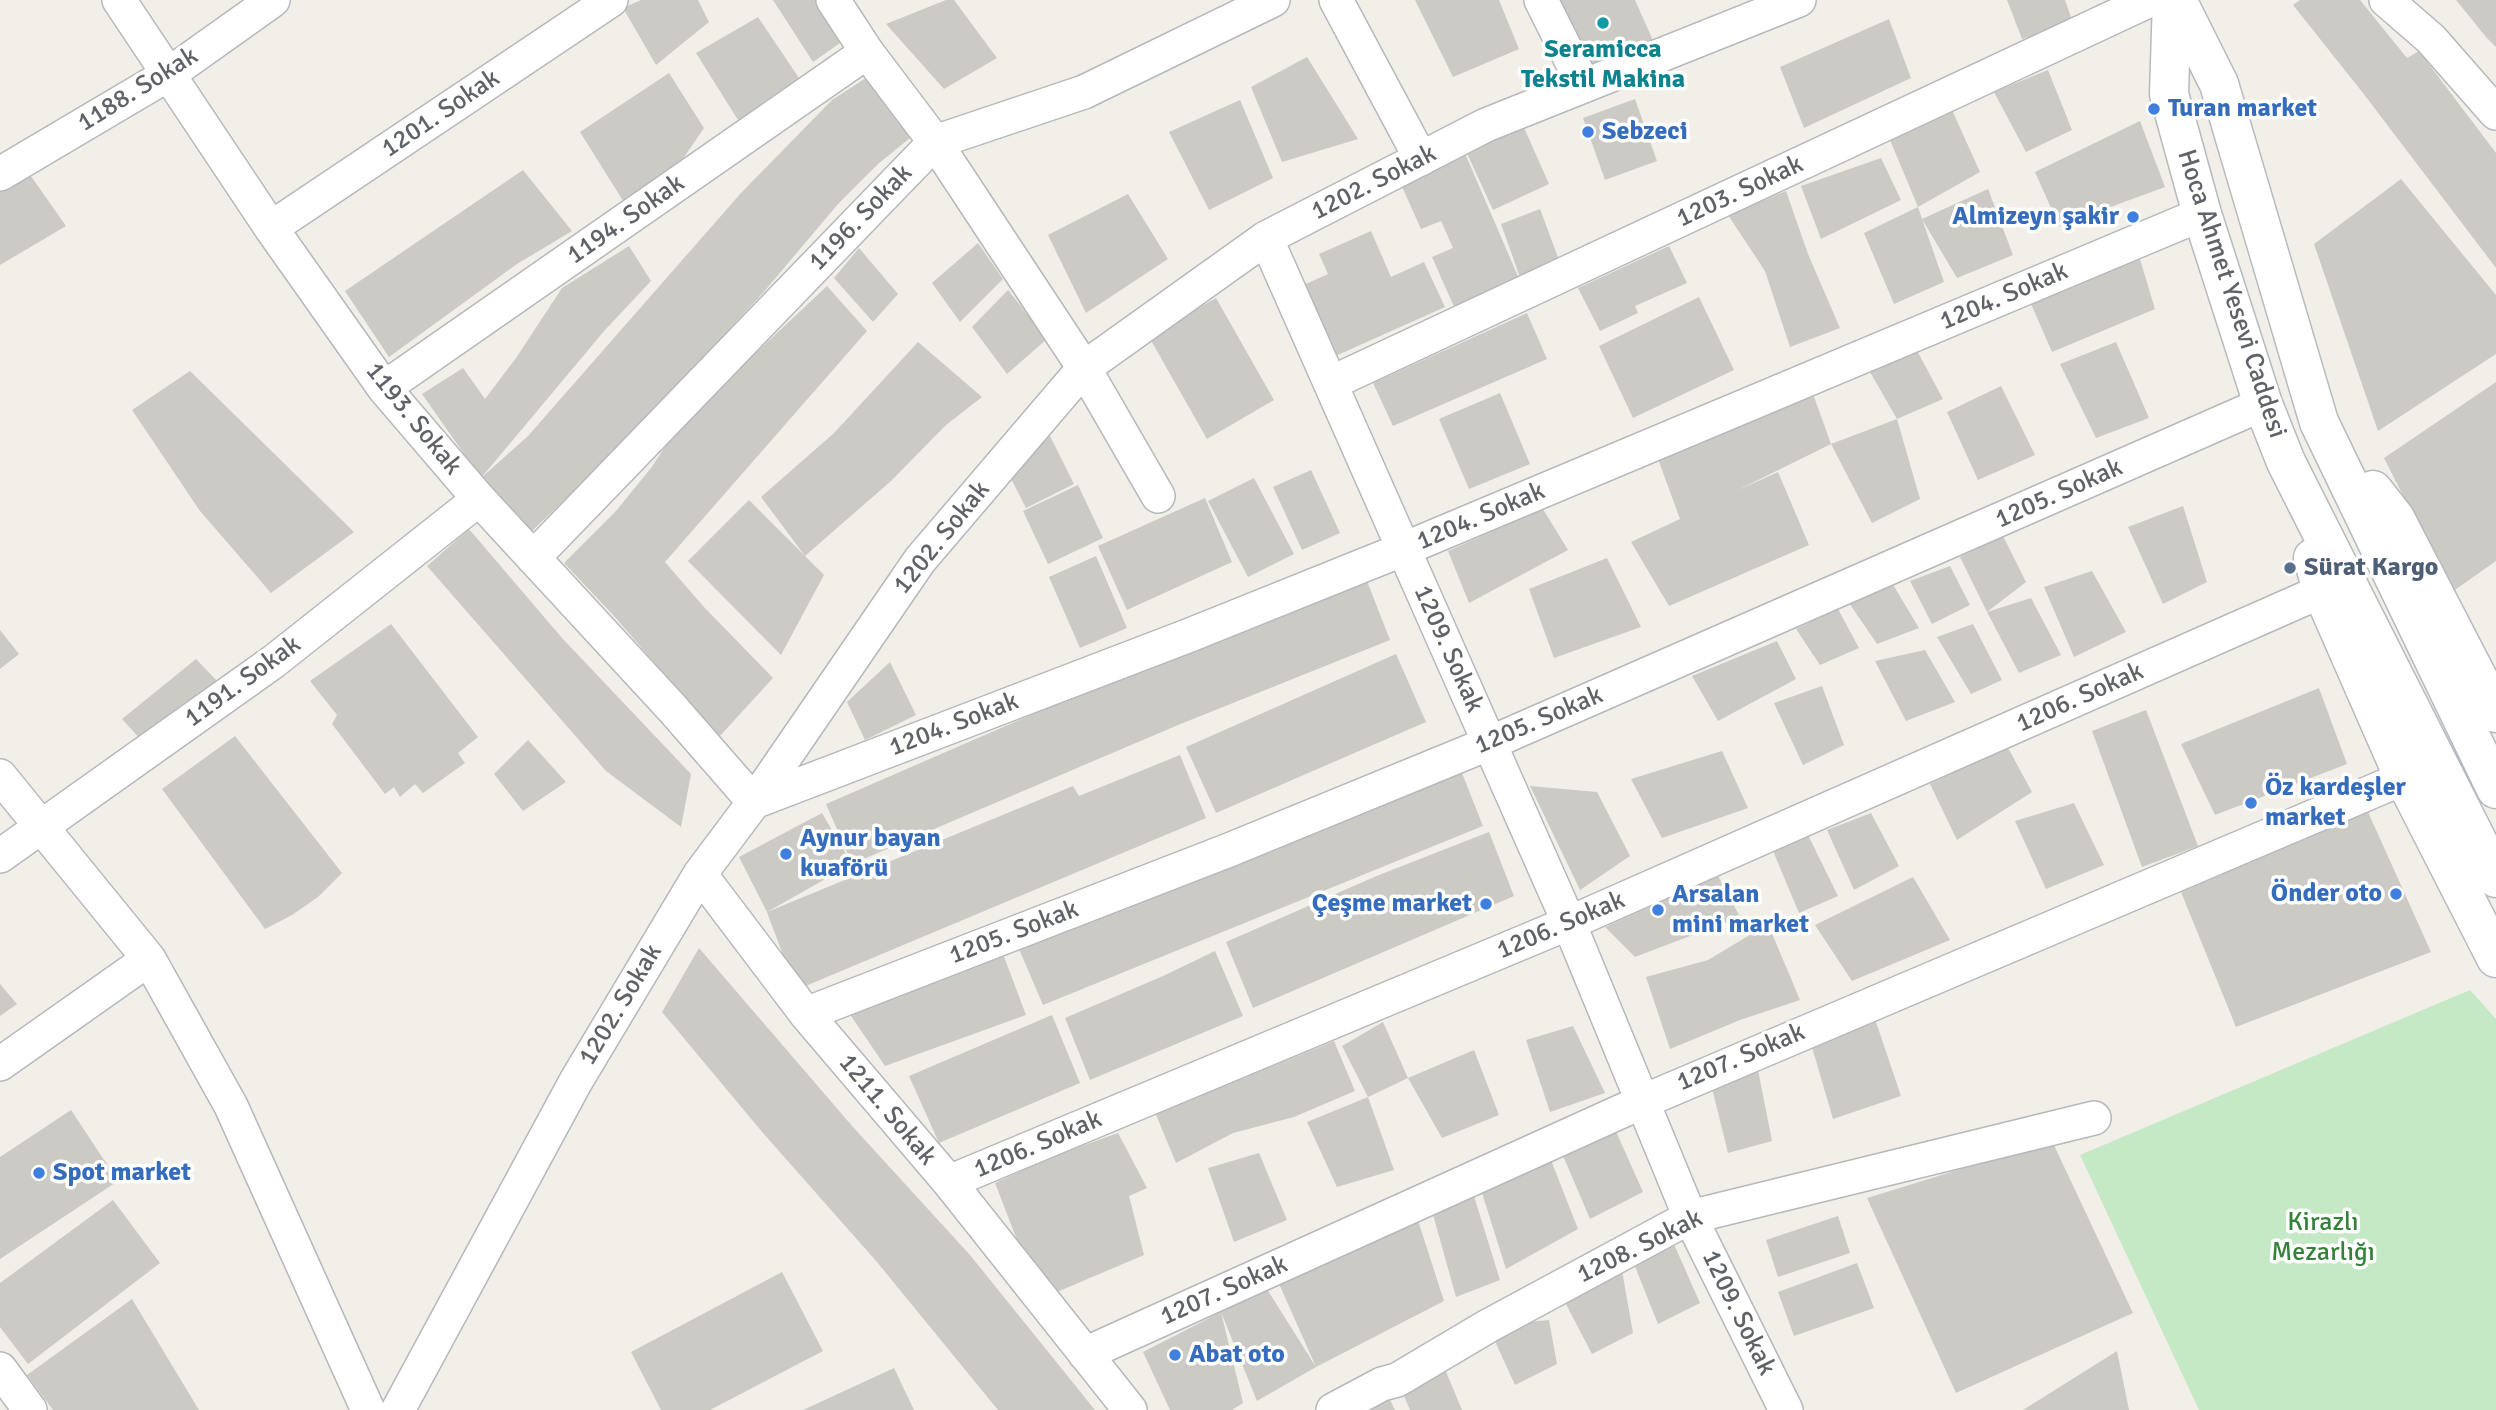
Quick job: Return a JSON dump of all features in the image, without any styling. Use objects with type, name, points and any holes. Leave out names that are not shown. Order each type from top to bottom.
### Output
[{"type":"main road","name":"Hoca Ahmet Yesevi Caddesi","points":[[2172,0],[2169,94],[2202,214],[2263,404],[2286,462]]},
{"type":"main road","name":"Hoca Ahmet Yesevi Caddesi","points":[[2177,0],[2219,84],[2319,422]]},
{"type":"main road","points":[[2319,422],[2395,517],[2496,713]]},
{"type":"main road","points":[[2319,422],[2496,789]]},
{"type":"main road","points":[[2286,462],[2322,591],[2404,778],[2496,958]]},
{"type":"main road","points":[[2286,462],[2496,878]]},
{"type":"street","name":"1193. Sokak","points":[[119,0],[271,228],[384,388],[479,499],[754,802]]},
{"type":"street","name":"1188. Sokak","points":[[0,174],[169,74],[273,0]]},
{"type":"street","name":"1201. Sokak","points":[[271,228],[611,0]]},
{"type":"street","points":[[833,0],[867,52],[935,142],[1084,368],[1158,496]]},
{"type":"street","name":"1196. Sokak","points":[[533,558],[935,142],[1084,92],[1273,0]]},
{"type":"street","points":[[1336,0],[1421,159]]},
{"type":"street","points":[[1541,0],[1584,86]]},
{"type":"street","name":"1202. Sokak","points":[[398,1410],[576,1081],[700,873],[754,802],[920,559],[1084,368],[1266,238],[1486,125],[1584,86],[1758,7],[1799,0]]},
{"type":"street","name":"1203. Sokak","points":[[1331,383],[2150,0]]},
{"type":"street","points":[[2386,0],[2431,39],[2496,113]]},
{"type":"street","name":"1194. Sokak","points":[[384,388],[867,52]]},
{"type":"street","name":"1204. Sokak","points":[[754,802],[1190,635],[1404,549],[2202,214]]},
{"type":"street","name":"1209. Sokak","points":[[1266,238],[1569,923],[1690,1217],[1786,1410]]},
{"type":"street","name":"1205. Sokak","points":[[806,1014],[1229,850],[1490,743],[2263,404]]},
{"type":"street","name":"1191. Sokak","points":[[0,856],[273,662],[479,499]]},
{"type":"street","name":"1206. Sokak","points":[[949,1182],[1569,923],[2322,591]]},
{"type":"street","points":[[0,776],[149,959],[231,1106],[368,1410]]},
{"type":"street","name":"1207. Sokak","points":[[1085,1354],[1644,1101],[2404,778]]},
{"type":"street","name":"1211. Sokak","points":[[700,873],[806,1014],[949,1182],[1130,1410]]},
{"type":"street","points":[[0,1064],[149,959]]},
{"type":"street","name":"1208. Sokak","points":[[1333,1410],[1382,1384],[1397,1380],[1488,1326],[1690,1217],[2094,1118]]},
{"type":"street","points":[[0,1369],[30,1410]]},
{"type":"green space","name":"Kirazlı Mezarlığı","points":[[2470,990],[2496,1019],[2496,1410],[2199,1410],[2080,1155]]},
{"type":"building","points":[[641,0],[698,0],[709,22],[656,65],[623,8]]},
{"type":"building","points":[[773,0],[818,0],[843,41],[813,62]]},
{"type":"building","points":[[946,0],[954,0],[997,58],[944,89],[886,24]]},
{"type":"building","points":[[1415,0],[1499,0],[1519,49],[1453,77]]},
{"type":"building","name":"Seramicca Tekstil Makina","points":[[1552,0],[1635,0],[1655,45],[1584,76]]},
{"type":"building","points":[[2007,0],[2065,0],[2073,23],[2022,39]]},
{"type":"building","points":[[2300,0],[2360,0],[2407,58],[2419,51],[2496,153],[2496,268],[2293,5]]},
{"type":"building","points":[[2456,0],[2496,0],[2496,47],[2486,37]]},
{"type":"building","points":[[758,17],[799,78],[738,120],[696,53]]},
{"type":"building","points":[[1889,19],[1911,78],[1804,128],[1780,67]]},
{"type":"building","points":[[1307,57],[1358,139],[1282,162],[1251,87]]},
{"type":"building","points":[[2048,70],[2072,130],[2026,152],[1994,92]]},
{"type":"building","points":[[669,73],[704,128],[678,166],[625,204],[580,132]]},
{"type":"building","points":[[869,76],[915,134],[878,164],[838,204],[762,294],[616,451],[531,532],[481,478],[528,436],[741,193],[832,100]]},
{"type":"building","points":[[1635,99],[1657,161],[1605,180],[1583,118]]},
{"type":"building","points":[[1240,100],[1273,178],[1209,210],[1169,132]]},
{"type":"building","points":[[1952,110],[1980,172],[1918,207],[1890,140]]},
{"type":"building","points":[[2140,121],[2165,187],[2059,226],[2035,172]]},
{"type":"building","points":[[1522,123],[1549,184],[1493,210],[1465,149]]},
{"type":"building","points":[[1464,151],[1520,281],[1455,309],[1432,257],[1453,248],[1441,221],[1421,229],[1399,180]]},
{"type":"building","points":[[1881,158],[1901,200],[1821,239],[1801,186]]},
{"type":"building","points":[[26,169],[66,226],[0,265],[0,183]]},
{"type":"building","points":[[523,170],[572,231],[517,264],[389,357],[345,291]]},
{"type":"building","points":[[2401,179],[2496,295],[2496,354],[2378,431],[2314,244]]},
{"type":"building","points":[[1988,189],[2013,255],[1957,278],[1922,219]]},
{"type":"building","points":[[1786,191],[1808,254],[1840,328],[1790,347],[1765,271],[1728,215]]},
{"type":"building","points":[[1128,194],[1168,259],[1086,313],[1048,235]]},
{"type":"building","points":[[1918,207],[1944,282],[1894,304],[1864,233]]},
{"type":"building","points":[[1540,209],[1562,268],[1521,280],[1501,224]]},
{"type":"building","points":[[1371,231],[1391,277],[1424,262],[1445,307],[1331,358],[1299,287],[1328,274],[1319,254]]},
{"type":"building","points":[[978,243],[1003,279],[960,322],[932,283]]},
{"type":"building","points":[[629,246],[651,281],[605,330],[481,478],[422,394],[463,368],[485,399],[516,358],[562,288]]},
{"type":"building","points":[[1669,246],[1687,283],[1635,306],[1638,313],[1600,331],[1578,288]]},
{"type":"building","points":[[859,248],[898,294],[873,322],[834,278]]},
{"type":"building","points":[[2139,256],[2155,309],[2052,352],[2031,304]]},
{"type":"building","points":[[827,286],[867,331],[665,562],[703,606],[773,678],[719,737],[564,563],[616,511],[651,468],[680,424]]},
{"type":"building","points":[[1008,290],[1047,339],[1007,374],[972,327]]},
{"type":"building","points":[[1699,297],[1734,370],[1633,418],[1599,346]]},
{"type":"building","points":[[1216,298],[1274,400],[1207,439],[1149,337]]},
{"type":"building","points":[[1527,313],[1547,359],[1393,426],[1373,383]]},
{"type":"building","points":[[918,342],[982,397],[946,425],[891,481],[805,556],[761,497],[834,433]]},
{"type":"building","points":[[2116,342],[2149,418],[2096,438],[2060,364]]},
{"type":"building","points":[[1915,347],[1943,399],[1897,419],[1870,372]]},
{"type":"building","points":[[190,371],[354,532],[271,593],[200,511],[132,410]]},
{"type":"building","points":[[2496,382],[2496,561],[2452,592],[2384,458]]},
{"type":"building","points":[[2001,386],[2035,455],[1978,480],[1947,412]]},
{"type":"building","points":[[1812,391],[1831,444],[1736,491],[1778,472],[1809,545],[1669,606],[1631,542],[1680,519],[1658,459]]},
{"type":"building","points":[[1500,393],[1530,464],[1469,489],[1439,419]]},
{"type":"building","points":[[1897,419],[1920,499],[1872,523],[1831,444]]},
{"type":"building","points":[[1046,428],[1074,484],[1026,508],[1005,467]]},
{"type":"building","points":[[1311,470],[1340,533],[1302,550],[1273,487]]},
{"type":"building","points":[[1254,478],[1294,554],[1248,577],[1208,501]]},
{"type":"building","points":[[1078,485],[1103,538],[1048,564],[1023,511]]},
{"type":"building","points":[[1205,498],[1232,562],[1127,610],[1098,546]]},
{"type":"building","points":[[749,500],[824,575],[781,655],[688,561]]},
{"type":"building","points":[[2183,506],[2207,582],[2163,604],[2128,527]]},
{"type":"building","points":[[1543,509],[1568,550],[1469,603],[1448,551]]},
{"type":"building","points":[[469,529],[562,638],[691,774],[681,827],[606,771],[427,566]]},
{"type":"building","points":[[2003,536],[2026,582],[1987,612],[1960,557]]},
{"type":"building","points":[[1096,556],[1127,628],[1080,648],[1049,577]]},
{"type":"building","points":[[1607,558],[1641,627],[1554,658],[1529,589]]},
{"type":"building","points":[[1950,566],[1970,605],[1932,624],[1910,581]]},
{"type":"building","points":[[2092,571],[2126,632],[2074,657],[2044,587]]},
{"type":"building","points":[[1367,581],[1390,640],[1178,725],[852,864],[826,804],[1047,708]]},
{"type":"building","points":[[1892,583],[1919,628],[1877,644],[1847,600]]},
{"type":"building","points":[[2031,598],[2061,655],[2019,673],[1987,612]]},
{"type":"building","points":[[1838,609],[1859,648],[1820,665],[1796,629]]},
{"type":"building","points":[[391,624],[478,737],[458,753],[465,763],[423,793],[415,784],[400,797],[394,787],[385,794],[332,724],[337,715],[310,681]]},
{"type":"building","points":[[1973,624],[2002,680],[1971,694],[1937,637]]},
{"type":"building","points":[[0,630],[19,654],[0,669]]},
{"type":"building","points":[[1777,641],[1796,679],[1718,721],[1692,676]]},
{"type":"building","points":[[1925,650],[1955,702],[1906,721],[1875,661]]},
{"type":"building","points":[[1396,654],[1426,722],[1216,813],[1186,747]]},
{"type":"building","points":[[196,659],[220,684],[144,743],[122,719]]},
{"type":"building","points":[[890,662],[916,715],[865,740],[847,702]]},
{"type":"building","points":[[1822,686],[1844,745],[1803,765],[1774,703]]},
{"type":"building","points":[[2319,688],[2347,764],[2215,815],[2181,744]]},
{"type":"building","points":[[2146,710],[2198,846],[2142,867],[2092,731]]},
{"type":"building","points":[[235,736],[342,873],[318,897],[265,929],[162,789]]},
{"type":"building","points":[[528,740],[566,782],[523,811],[494,774]]},
{"type":"building","points":[[2007,746],[2032,792],[1957,840],[1930,784]]},
{"type":"building","points":[[1722,751],[1748,808],[1662,838],[1631,779]]},
{"type":"building","points":[[1180,755],[1206,818],[796,990],[767,912],[1073,786],[1079,796]]},
{"type":"building","points":[[1460,768],[1483,826],[1043,1005],[1019,949]]},
{"type":"building","points":[[1530,786],[1597,792],[1630,856],[1580,890]]},
{"type":"building","points":[[2074,803],[2104,865],[2046,889],[2015,821]]},
{"type":"building","points":[[2368,812],[2431,952],[2236,1027],[2181,892]]},
{"type":"building","points":[[822,813],[852,864],[767,912],[739,857]]},
{"type":"building","points":[[1871,813],[1899,866],[1854,890],[1827,830]]},
{"type":"building","points":[[1489,832],[1514,896],[1253,1008],[1226,942],[1379,875]]},
{"type":"building","points":[[1807,833],[1838,896],[1799,913],[1773,851]]},
{"type":"building","points":[[1718,876],[1740,917],[1635,957],[1605,927]]},
{"type":"building","points":[[1913,877],[1950,940],[1852,981],[1815,925]]},
{"type":"building","points":[[1768,924],[1800,1000],[1740,1020],[1670,1049],[1646,977],[1708,960]]},
{"type":"building","points":[[699,948],[853,1127],[970,1255],[1095,1410],[998,1410],[877,1262],[763,1133],[662,1012]]},
{"type":"building","points":[[1215,951],[1243,1016],[1090,1080],[1065,1018]]},
{"type":"building","points":[[1003,954],[1026,1015],[885,1066],[849,1013]]},
{"type":"building","points":[[0,984],[17,1004],[0,1016]]},
{"type":"building","points":[[1052,1015],[1080,1083],[939,1143],[909,1076]]},
{"type":"building","points":[[1875,1019],[1901,1096],[1833,1119],[1807,1030]]},
{"type":"building","points":[[1383,1022],[1408,1078],[1368,1097],[1342,1046]]},
{"type":"building","points":[[1573,1026],[1605,1093],[1550,1112],[1526,1040]]},
{"type":"building","points":[[1334,1041],[1355,1091],[1294,1117],[1233,1133],[1176,1163],[1154,1110],[1217,1089]]},
{"type":"building","points":[[1474,1050],[1499,1115],[1442,1138],[1408,1078]]},
{"type":"building","points":[[1758,1070],[1772,1141],[1728,1153],[1712,1088]]},
{"type":"building","points":[[1368,1097],[1394,1170],[1337,1187],[1307,1122]]},
{"type":"building","points":[[71,1110],[118,1181],[0,1259],[0,1157]]},
{"type":"building","points":[[1614,1127],[1643,1192],[1590,1219],[1561,1151]]},
{"type":"building","points":[[1118,1133],[1147,1188],[1129,1196],[1144,1255],[1057,1292],[1019,1245],[995,1183],[1054,1156]]},
{"type":"building","points":[[2052,1141],[2133,1313],[1956,1393],[1867,1198]]},
{"type":"building","points":[[1259,1153],[1287,1220],[1234,1242],[1208,1168]]},
{"type":"building","points":[[1549,1155],[1578,1229],[1506,1269],[1482,1193]]},
{"type":"building","points":[[1473,1193],[1500,1280],[1456,1297],[1432,1211]]},
{"type":"building","points":[[113,1200],[160,1263],[28,1364],[0,1327],[0,1283]]},
{"type":"building","points":[[1413,1205],[1444,1301],[1316,1367],[1272,1268]]},
{"type":"building","points":[[1838,1216],[1850,1253],[1778,1277],[1766,1240]]},
{"type":"building","points":[[1673,1242],[1700,1303],[1658,1324],[1634,1264]]},
{"type":"building","points":[[1857,1263],[1874,1308],[1794,1336],[1778,1292]]},
{"type":"building","points":[[1621,1265],[1633,1333],[1592,1354],[1558,1289]]},
{"type":"building","points":[[782,1272],[823,1351],[710,1410],[661,1410],[631,1352]]},
{"type":"building","points":[[1265,1286],[1316,1367],[1257,1401],[1221,1312]]},
{"type":"building","points":[[132,1299],[199,1410],[53,1410],[27,1375]]},
{"type":"building","points":[[1221,1312],[1243,1403],[1232,1410],[1170,1410],[1143,1352]]},
{"type":"building","points":[[1549,1320],[1557,1364],[1515,1385],[1488,1326]]},
{"type":"building","points":[[2117,1351],[2129,1410],[2023,1410]]},
{"type":"building","points":[[1442,1362],[1462,1410],[1410,1410],[1397,1380]]},
{"type":"building","points":[[894,1368],[914,1410],[803,1410]]},
{"type":"building","points":[[1382,1384],[1395,1410],[1333,1410]]},
{"type":"place","name":"Seramicca Tekstil Makina","points":[[1603,23]]},
{"type":"place","name":"Turan market","points":[[2154,109]]},
{"type":"place","name":"Sebzeci","points":[[1588,132]]},
{"type":"place","name":"Almizeyn şakir","points":[[2133,217]]},
{"type":"place","name":"Sürat Kargo","points":[[2290,568]]},
{"type":"place","name":"Öz kardeşler market","points":[[2251,803]]},
{"type":"place","name":"Aynur bayan kuaförü","points":[[786,854]]},
{"type":"place","name":"Önder oto","points":[[2396,894]]},
{"type":"place","name":"Çeşme market","points":[[1486,904]]},
{"type":"place","name":"Arsalan mini market","points":[[1658,910]]},
{"type":"place","name":"Spot market","points":[[39,1173]]},
{"type":"place","name":"Abat oto","points":[[1175,1355]]}]
